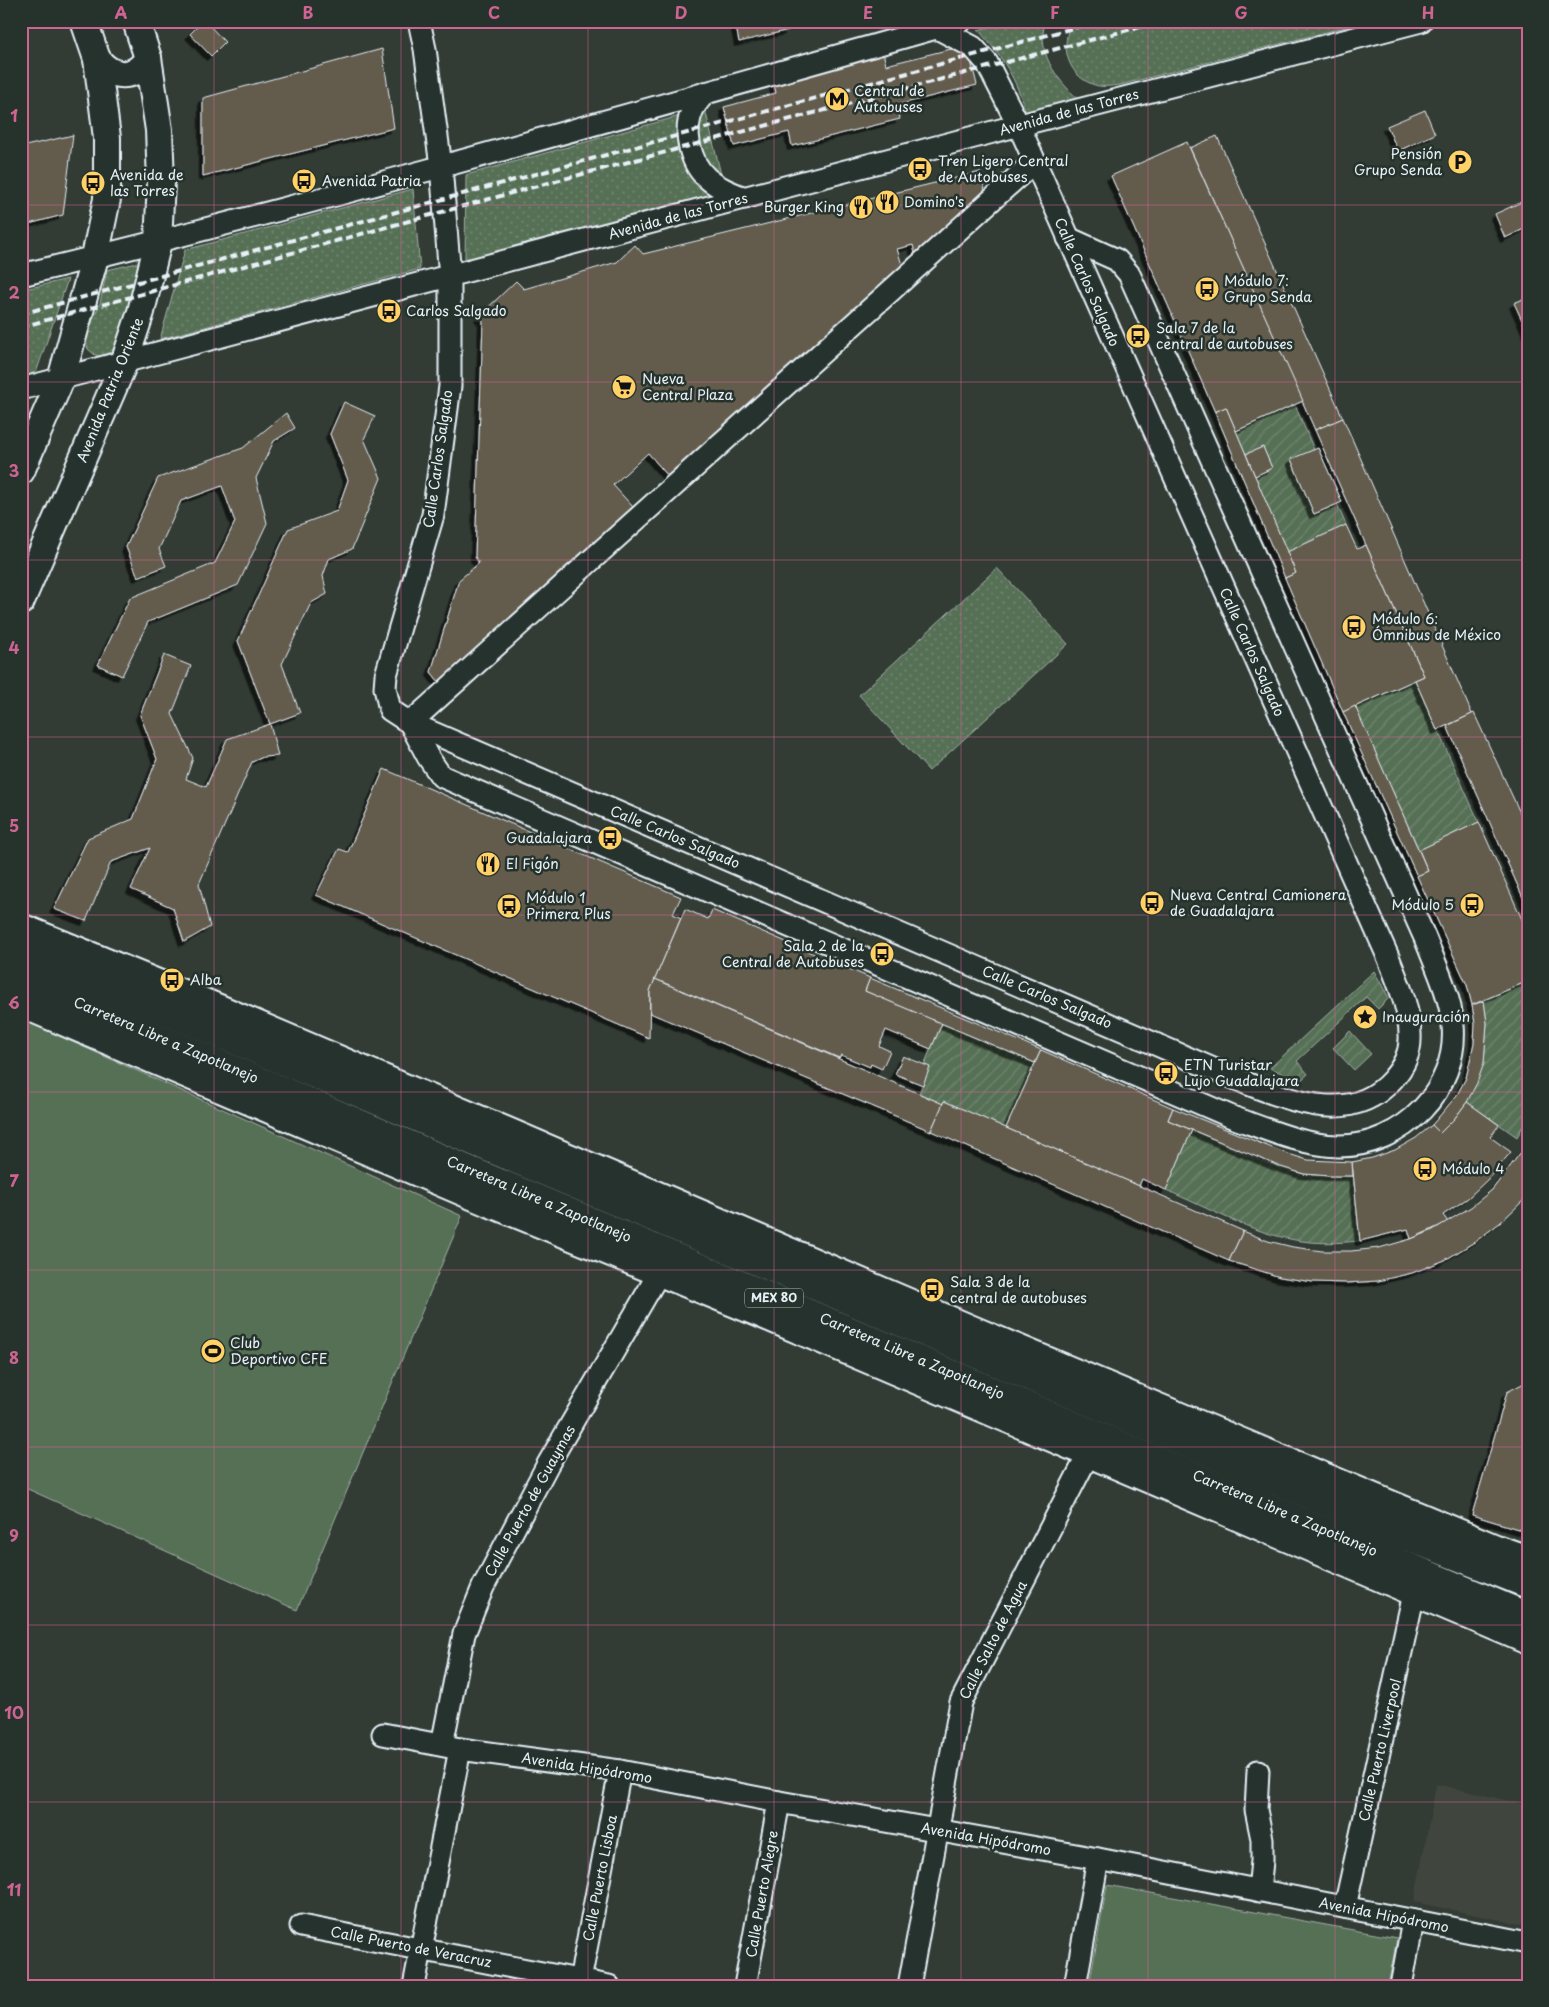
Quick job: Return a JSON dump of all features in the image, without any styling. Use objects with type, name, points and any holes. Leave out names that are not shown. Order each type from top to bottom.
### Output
[{"type":"main road","points":[[21,471],[61,379],[95,257],[107,199],[107,138],[97,58],[84,21]]},
{"type":"main road","name":"Avenida Patria Oriente","points":[[21,601],[124,363],[141,312],[158,242],[162,182],[159,130],[148,58],[136,21]]},
{"type":"main road","points":[[97,58],[108,71],[124,75],[138,70],[148,58]]},
{"type":"main road","points":[[21,927],[219,1008],[972,1329],[1496,1548],[1528,1559]]},
{"type":"main road","name":"Carretera Libre a Zapotlanejo","points":[[21,951],[1406,1537],[1528,1585]]},
{"type":"main road","name":"Carretera Libre a Zapotlanejo","points":[[21,978],[1528,1616]]},
{"type":"main road","name":"Carretera Libre a Zapotlanejo","points":[[21,1004],[486,1202],[758,1313],[1528,1641]]},
{"type":"main road","points":[[972,1329],[1080,1384],[1202,1451]]},
{"type":"street","name":"Calle Carlos Salgado","points":[[419,21],[426,49],[441,166],[450,277],[450,386],[433,515],[386,675],[385,688],[390,710],[410,722],[1256,1087],[1306,1103],[1331,1106],[1358,1103],[1383,1090],[1398,1073],[1408,1051],[1410,1037],[1409,1022],[1401,992],[1377,933],[1019,126],[987,62],[973,47],[937,28]]},
{"type":"street","points":[[21,275],[158,242],[441,166],[961,21]]},
{"type":"street","name":"Avenida de las Torres","points":[[21,389],[1421,21]]},
{"type":"street","points":[[705,93],[694,107],[689,125],[689,143],[696,162],[706,178],[714,184],[745,198]]},
{"type":"street","points":[[1034,162],[410,722],[428,757],[441,776],[1232,1116],[1302,1141],[1339,1146],[1376,1140],[1393,1133],[1408,1123],[1434,1096],[1443,1080],[1453,1045],[1451,1008],[1429,946],[1129,274],[1116,260],[1068,238]]},
{"type":"street","name":"Calle Puerto de Guaymas","points":[[414,1986],[422,1949],[451,1747],[464,1634],[483,1587],[548,1464],[659,1273]]},
{"type":"street","name":"Calle Salto de Agua","points":[[909,1986],[960,1702],[1088,1455]]},
{"type":"street","name":"Calle Puerto Liverpool","points":[[1345,1907],[1414,1593]]},
{"type":"street","name":"Avenida Hipódromo","points":[[383,1734],[451,1747],[620,1771],[779,1802],[1098,1859],[1528,1943]]},
{"type":"street","name":"Calle Puerto Lisboa","points":[[579,1983],[620,1771]]},
{"type":"street","points":[[1258,1771],[1256,1810],[1262,1839],[1259,1891]]},
{"type":"street","name":"Calle Puerto Alegre","points":[[745,1986],[779,1802]]},
{"type":"street","points":[[1075,1986],[1098,1859]]},
{"type":"street","points":[[1401,1986],[1413,1921]]},
{"type":"street","name":"Calle Puerto de Veracruz","points":[[301,1926],[422,1949],[579,1983],[609,1986]]},
{"type":"shaded area","points":[[1436,1784],[1528,1805],[1528,1926],[1414,1902]]},
{"type":"green space","points":[[1010,21],[1045,21],[1044,44],[1050,64],[1062,82],[1077,98],[1026,114],[1008,69],[978,30]]},
{"type":"green space","points":[[1072,21],[1369,21],[1120,85],[1106,86],[1095,85],[1083,79],[1071,66],[1066,48],[1066,39]]},
{"type":"green space","points":[[705,109],[725,191],[465,260],[466,175]]},
{"type":"green space","points":[[413,189],[420,269],[160,339],[185,250]]},
{"type":"green space","points":[[141,262],[129,309],[114,348],[100,356],[95,355],[88,349],[85,339],[100,303],[107,270]]},
{"type":"green space","points":[[68,279],[36,373],[21,377],[21,290]]},
{"type":"green space","points":[[1295,405],[1346,525],[1287,552],[1255,476],[1272,468],[1263,447],[1246,454],[1236,431]]},
{"type":"green space","points":[[997,568],[1068,644],[929,771],[859,695]]},
{"type":"green space","points":[[1415,680],[1479,822],[1419,850],[1355,707]]},
{"type":"green space","points":[[1374,971],[1389,998],[1378,1009],[1366,997],[1297,1061],[1308,1074],[1300,1081],[1270,1068]]},
{"type":"green space","points":[[1528,981],[1528,1117],[1517,1137],[1467,1102],[1484,1063],[1487,1023],[1484,1001]]},
{"type":"green space","name":"Club Deportivo CFE","points":[[21,1019],[462,1216],[297,1610],[21,1486]]},
{"type":"green space","points":[[942,1023],[1035,1063],[1006,1128],[944,1101],[943,1104],[919,1093],[930,1068],[924,1065]]},
{"type":"green space","points":[[1350,1031],[1371,1054],[1354,1070],[1333,1048]]},
{"type":"green space","points":[[1192,1130],[1247,1155],[1303,1174],[1315,1176],[1353,1176],[1360,1241],[1319,1243],[1278,1236],[1229,1219],[1166,1190]]},
{"type":"green space","points":[[1107,1885],[1397,1938],[1388,1986],[1089,1986]]},
{"type":"building","points":[[203,21],[225,42],[211,56],[190,34]]},
{"type":"building","points":[[735,21],[783,21],[789,30],[739,42]]},
{"type":"building","name":"Central de Autobuses","points":[[967,45],[977,85],[897,105],[900,119],[792,146],[789,132],[734,146],[724,107],[776,93],[772,76],[882,48],[886,65]]},
{"type":"building","points":[[382,49],[394,128],[203,176],[203,98]]},
{"type":"building","points":[[1425,110],[1435,134],[1398,151],[1387,126]]},
{"type":"building","points":[[73,135],[63,215],[21,226],[21,147]]},
{"type":"building","points":[[1217,136],[1343,418],[1315,430],[1190,148]]},
{"type":"building","name":"Módulo 7: Grupo Senda","points":[[1187,142],[1303,401],[1236,431],[1226,407],[1215,412],[1111,176]]},
{"type":"building","name":"Nueva Central Plaza","points":[[980,172],[985,190],[915,253],[913,245],[897,249],[902,265],[668,476],[648,453],[613,485],[633,507],[439,682],[431,672],[459,580],[479,563],[475,557],[483,321],[479,316],[516,281],[524,289],[617,262],[635,245],[643,254]]},
{"type":"building","points":[[1528,199],[1528,227],[1505,238],[1495,214]]},
{"type":"building","points":[[1528,297],[1528,333],[1514,303]]},
{"type":"building","points":[[344,402],[375,416],[364,439],[381,478],[352,549],[329,559],[323,576],[327,594],[311,603],[282,664],[300,713],[270,724],[238,641],[288,529],[337,511],[348,480],[330,434]]},
{"type":"building","points":[[1226,407],[1296,573],[1285,578],[1215,412]]},
{"type":"building","points":[[286,413],[295,428],[274,441],[256,478],[267,523],[238,585],[148,622],[122,676],[98,665],[130,598],[215,563],[235,522],[222,486],[181,501],[159,549],[166,566],[138,577],[126,547],[158,478],[243,448]]},
{"type":"building","points":[[1343,418],[1472,714],[1437,730],[1415,680],[1424,676],[1315,430]]},
{"type":"building","points":[[1263,447],[1272,468],[1255,476],[1246,454]]},
{"type":"building","points":[[1318,448],[1342,502],[1314,514],[1291,459]]},
{"type":"building","name":"Módulo 6: Ómnibus de México","points":[[1346,525],[1357,549],[1366,545],[1424,676],[1343,712],[1285,578],[1296,573],[1287,552]]},
{"type":"building","points":[[164,655],[191,666],[172,714],[193,758],[186,779],[206,787],[227,739],[270,724],[278,756],[263,757],[252,762],[199,884],[210,927],[184,942],[173,908],[131,889],[150,848],[111,862],[86,921],[54,909],[88,838],[133,819],[157,759],[140,715]]},
{"type":"building","points":[[1355,706],[1428,871],[1417,876],[1343,712]]},
{"type":"building","points":[[1474,713],[1528,830],[1528,909],[1447,726]]},
{"type":"building","name":"Módulo 1 Primera Plus","points":[[384,769],[681,897],[673,914],[681,918],[650,991],[649,1038],[316,895],[339,849],[348,852]]},
{"type":"building","name":"Módulo 5","points":[[1479,822],[1528,933],[1528,981],[1472,1005],[1467,985],[1417,876],[1428,871],[1419,850]]},
{"type":"building","points":[[685,909],[708,919],[712,910],[870,978],[865,991],[942,1023],[931,1049],[886,1030],[879,1046],[890,1051],[882,1069],[871,1064],[870,1067],[841,1055],[839,1058],[655,979]]},
{"type":"building","points":[[870,978],[1041,1050],[1035,1063],[865,991]]},
{"type":"building","points":[[655,979],[943,1104],[931,1131],[650,1013],[650,991]]},
{"type":"building","points":[[1484,1001],[1487,1023],[1484,1063],[1477,1083],[1467,1102],[1440,1133],[1432,1125],[1457,1095],[1466,1078],[1474,1043],[1475,1024],[1472,1005]]},
{"type":"building","points":[[1041,1050],[1173,1108],[1168,1120],[1192,1130],[1166,1190],[1142,1179],[1139,1186],[1006,1128]]},
{"type":"building","points":[[903,1056],[930,1067],[923,1085],[895,1074]]},
{"type":"building","points":[[944,1101],[1243,1231],[1229,1261],[931,1131]]},
{"type":"building","name":"Módulo 4","points":[[1467,1102],[1499,1125],[1490,1137],[1511,1152],[1488,1179],[1468,1198],[1443,1215],[1448,1222],[1411,1239],[1408,1229],[1360,1241],[1352,1162],[1372,1158],[1395,1150],[1416,1138],[1432,1125],[1440,1133]]},
{"type":"building","points":[[1173,1108],[1285,1153],[1308,1160],[1352,1162],[1353,1176],[1304,1174],[1281,1167],[1168,1120]]},
{"type":"building","points":[[1528,1143],[1528,1196],[1501,1222],[1476,1241],[1445,1260],[1412,1273],[1378,1281],[1346,1283],[1313,1282],[1280,1277],[1229,1261],[1243,1231],[1268,1241],[1322,1251],[1351,1251],[1379,1248],[1411,1239],[1431,1231],[1471,1207],[1492,1190]]},
{"type":"building","points":[[1528,1381],[1528,1532],[1472,1515],[1507,1392]]},
{"type":"railway","points":[[21,314],[1099,21]]},
{"type":"railway","points":[[21,327],[526,189],[1162,21]]},
{"type":"place","name":"Central de Autobuses","points":[[837,99]]},
{"type":"place","name":"Pensión Grupo Senda","points":[[1460,162]]},
{"type":"place","name":"Tren Ligero Central de Autobuses","points":[[920,169]]},
{"type":"place","name":"Avenida Patria","points":[[304,181]]},
{"type":"place","name":"Avenida de las Torres","points":[[93,183]]},
{"type":"place","name":"Domino's","points":[[887,202]]},
{"type":"place","name":"Burger King","points":[[861,207]]},
{"type":"place","name":"Módulo 7: Grupo Senda","points":[[1207,289]]},
{"type":"place","name":"Carlos Salgado","points":[[389,311]]},
{"type":"place","name":"Sala 7 de la central de autobuses","points":[[1138,336]]},
{"type":"place","name":"Nueva Central Plaza","points":[[624,387]]},
{"type":"place","name":"Módulo 6: Ómnibus de México","points":[[1354,627]]},
{"type":"place","name":"Guadalajara","points":[[610,838]]},
{"type":"place","name":"El Figón","points":[[488,864]]},
{"type":"place","name":"Nueva Central Camionera de Guadalajara","points":[[1152,903]]},
{"type":"place","name":"Módulo 5","points":[[1472,905]]},
{"type":"place","name":"Módulo 1 Primera Plus","points":[[509,906]]},
{"type":"place","name":"Sala 2 de la Central de Autobuses","points":[[882,954]]},
{"type":"place","name":"Alba","points":[[172,980]]},
{"type":"place","name":"Inauguración","points":[[1365,1017]]},
{"type":"place","name":"ETN Turistar Lujo Guadalajara","points":[[1166,1073]]},
{"type":"place","name":"Módulo 4","points":[[1425,1169]]},
{"type":"place","name":"Sala 3 de la central de autobuses","points":[[932,1290]]},
{"type":"place","name":"Club Deportivo CFE","points":[[213,1351]]}]
